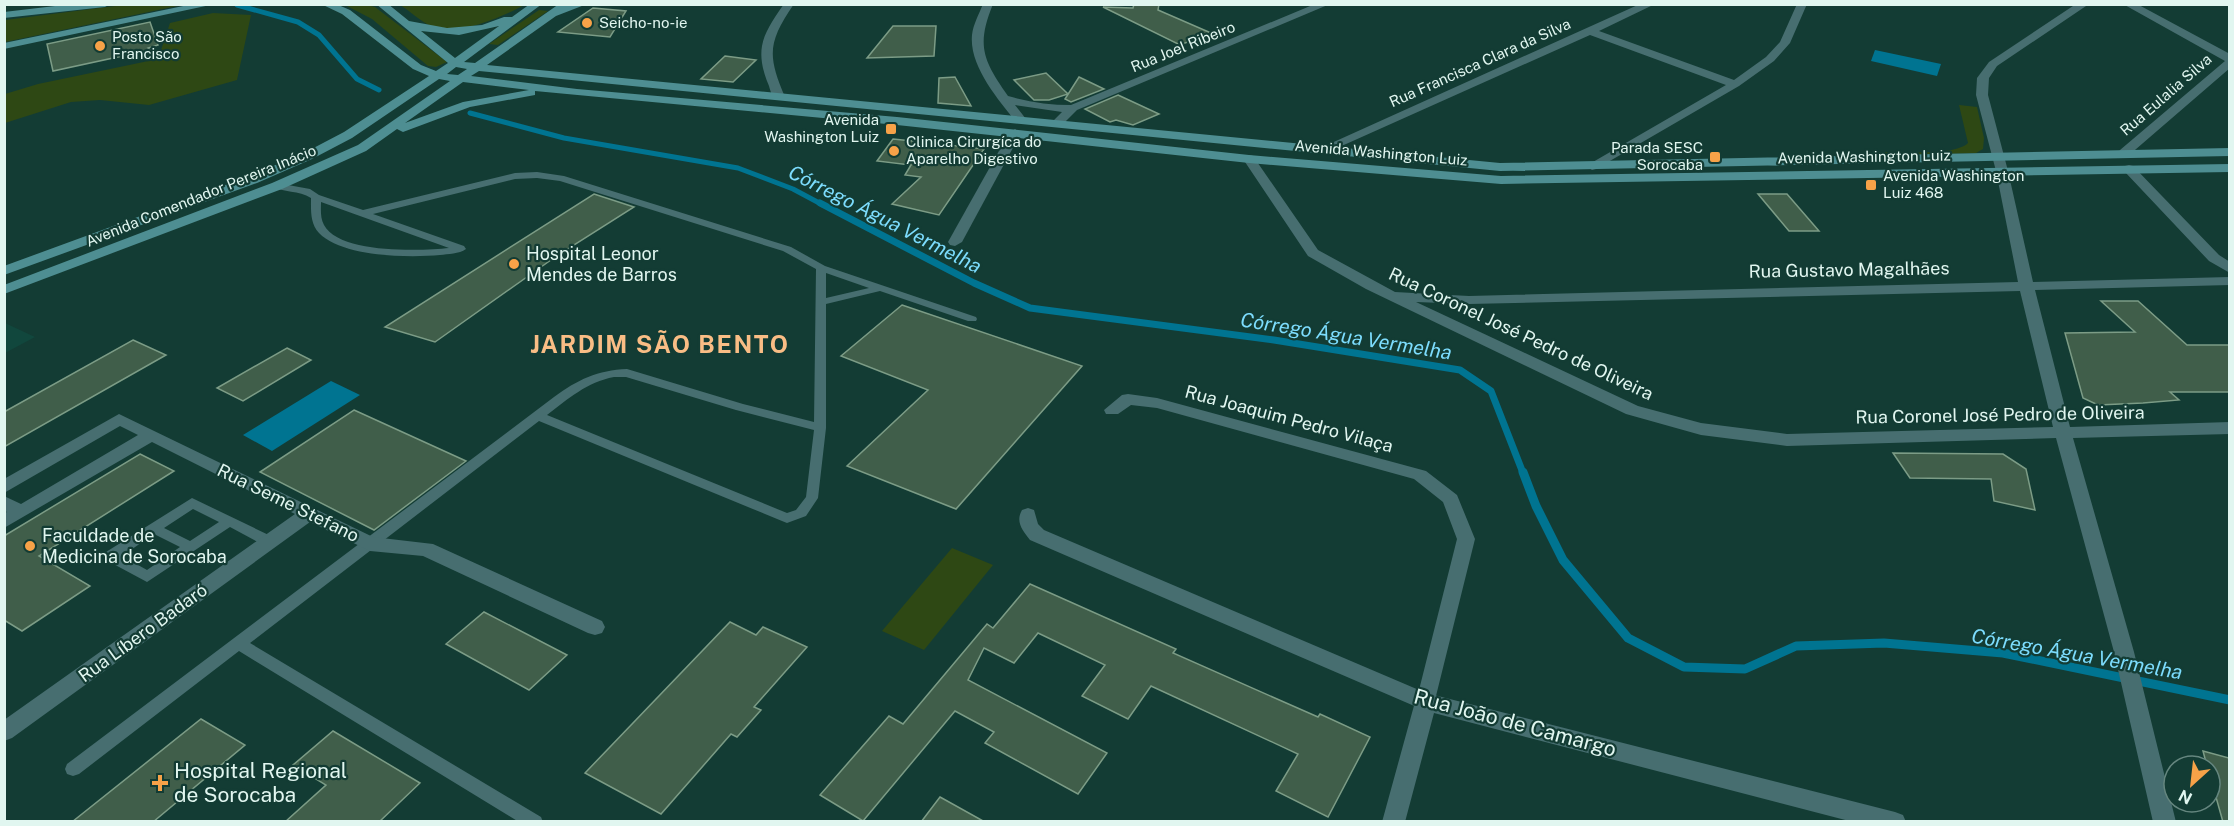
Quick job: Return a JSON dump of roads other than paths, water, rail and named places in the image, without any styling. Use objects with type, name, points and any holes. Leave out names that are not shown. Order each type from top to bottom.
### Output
[{"type":"main road","points":[[4,15],[105,4]]},
{"type":"main road","points":[[4,46],[210,4]]},
{"type":"main road","points":[[326,4],[346,12],[417,67],[439,76],[461,78]]},
{"type":"main road","points":[[381,4],[456,64],[477,67]]},
{"type":"main road","name":"Avenida Comendador Pereira Inácio","points":[[4,290],[277,186],[362,148],[566,4]]},
{"type":"main road","points":[[552,14],[582,4]]},
{"type":"main road","points":[[400,20],[423,29],[461,32],[495,25],[534,7]]},
{"type":"main road","name":"Avenida Comendador Pereira Inácio","points":[[4,271],[252,180],[308,156],[348,135],[439,76],[534,7]]},
{"type":"main road","name":"Avenida Washington Luiz","points":[[477,67],[1020,118],[1500,167],[2229,152]]},
{"type":"main road","name":"Avenida Washington Luiz","points":[[461,78],[577,92],[1015,133],[1249,159],[1501,180],[2229,168]]},
{"type":"main road","points":[[362,148],[426,118],[467,104],[540,92],[577,92]]},
{"type":"street","points":[[779,97],[768,71],[764,50],[770,31],[789,4]]},
{"type":"street","points":[[988,4],[976,37],[978,53],[1004,98],[1020,118]]},
{"type":"street","name":"Rua Joel Ribeiro","points":[[1057,123],[1073,108],[1325,4]]},
{"type":"street","name":"Rua Francisca Clara da Silva","points":[[1322,150],[1650,4]]},
{"type":"street","points":[[1592,166],[1735,84],[1770,59],[1785,43],[1802,4]]},
{"type":"street","points":[[2084,4],[1993,64],[1983,78],[1982,95],[2063,433],[2124,652],[2165,822]]},
{"type":"street","points":[[2128,4],[2229,61]]},
{"type":"street","points":[[1590,31],[1735,84]]},
{"type":"street","name":"Rua Eulalia Silva","points":[[2124,153],[2229,61]]},
{"type":"street","points":[[1004,98],[1025,105],[1053,109],[1073,108]]},
{"type":"street","points":[[955,242],[1015,133]]},
{"type":"street","name":"Rua Coronel José Pedro de Oliveira","points":[[1249,159],[1313,253],[1371,286],[1632,410],[1701,429],[1787,440],[2229,428]]},
{"type":"street","points":[[2129,169],[2214,258],[2229,269]]},
{"type":"street","name":"Rua Gustavo Magalhães","points":[[1371,286],[1425,299],[1469,300],[2229,281]]},
{"type":"street","name":"Rua Gustavo Magalhães","points":[[1461,330],[1446,315],[1447,307],[1469,300]]},
{"type":"street","name":"Rua Joaquim Pedro Vilaça","points":[[1112,410],[1128,399],[1156,402],[1420,475],[1451,499],[1467,539],[1426,702]]},
{"type":"street","name":"Rua Seme Stefano","points":[[4,487],[119,419],[370,544],[426,549],[595,627]]},
{"type":"street","points":[[4,522],[151,435]]},
{"type":"street","points":[[4,502],[21,512]]},
{"type":"street","name":"Rua Líbero Badaró","points":[[4,732],[310,513]]},
{"type":"street","name":"Rua João de Camargo","points":[[1028,515],[1029,526],[1037,535],[1426,702],[1895,822]]},
{"type":"street","points":[[1393,822],[1426,702]]},
{"type":"lane","points":[[364,213],[515,176],[537,175],[561,178],[788,249],[821,268],[972,319]]},
{"type":"lane","points":[[277,186],[307,191],[316,197],[461,249],[386,255],[358,248],[335,239],[321,229],[316,218],[316,197]]},
{"type":"lane","points":[[538,416],[788,518],[801,513],[812,498],[820,428],[821,268]]},
{"type":"lane","points":[[821,302],[881,288]]},
{"type":"lane","points":[[73,769],[583,382],[597,375],[613,372],[627,373],[820,428]]},
{"type":"lane","points":[[229,521],[147,577],[111,556],[192,503],[229,521],[270,542]]},
{"type":"lane","points":[[154,528],[191,548]]},
{"type":"lane","points":[[239,644],[535,822]]},
{"type":"water","points":[[1875,50],[1941,64],[1937,76],[1871,61]]},
{"type":"water","points":[[331,381],[360,395],[272,451],[243,435]]},
{"type":"waterway","points":[[237,5],[298,22],[319,35],[357,79],[379,90]]},
{"type":"waterway","name":"Córrego Água Vermelha","points":[[470,113],[564,138],[738,168],[793,189],[823,205]]},
{"type":"waterway","name":"Córrego Água Vermelha","points":[[820,203],[974,283],[1030,308],[1274,340],[1460,370],[1491,391],[1523,473]]},
{"type":"waterway","name":"Córrego Água Vermelha","points":[[1523,472],[1536,506],[1563,560],[1628,638],[1684,667],[1745,669],[1796,646],[1884,643],[2003,653],[2230,700]]},
{"type":"place","name":"Seicho-no-ie","points":[[587,23]]},
{"type":"place","name":"Posto São Francisco","points":[[100,46]]},
{"type":"place","name":"Avenida Washington Luiz","points":[[891,129]]},
{"type":"place","name":"Clinica Cirurgíca do Aparelho Digestivo","points":[[894,151]]},
{"type":"place","name":"Parada SESC Sorocaba","points":[[1715,157]]},
{"type":"place","name":"Avenida Washington Luiz 468","points":[[1871,185]]},
{"type":"place","name":"Hospital Leonor Mendes de Barros","points":[[514,264]]},
{"type":"place","name":"Faculdade de Medicina de Sorocaba","points":[[30,546]]},
{"type":"place","name":"Hospital Regional de Sorocaba","points":[[160,783]]},
{"type":"district","name":"JARDIM SÃO BENTO","points":[[660,345]]}]
